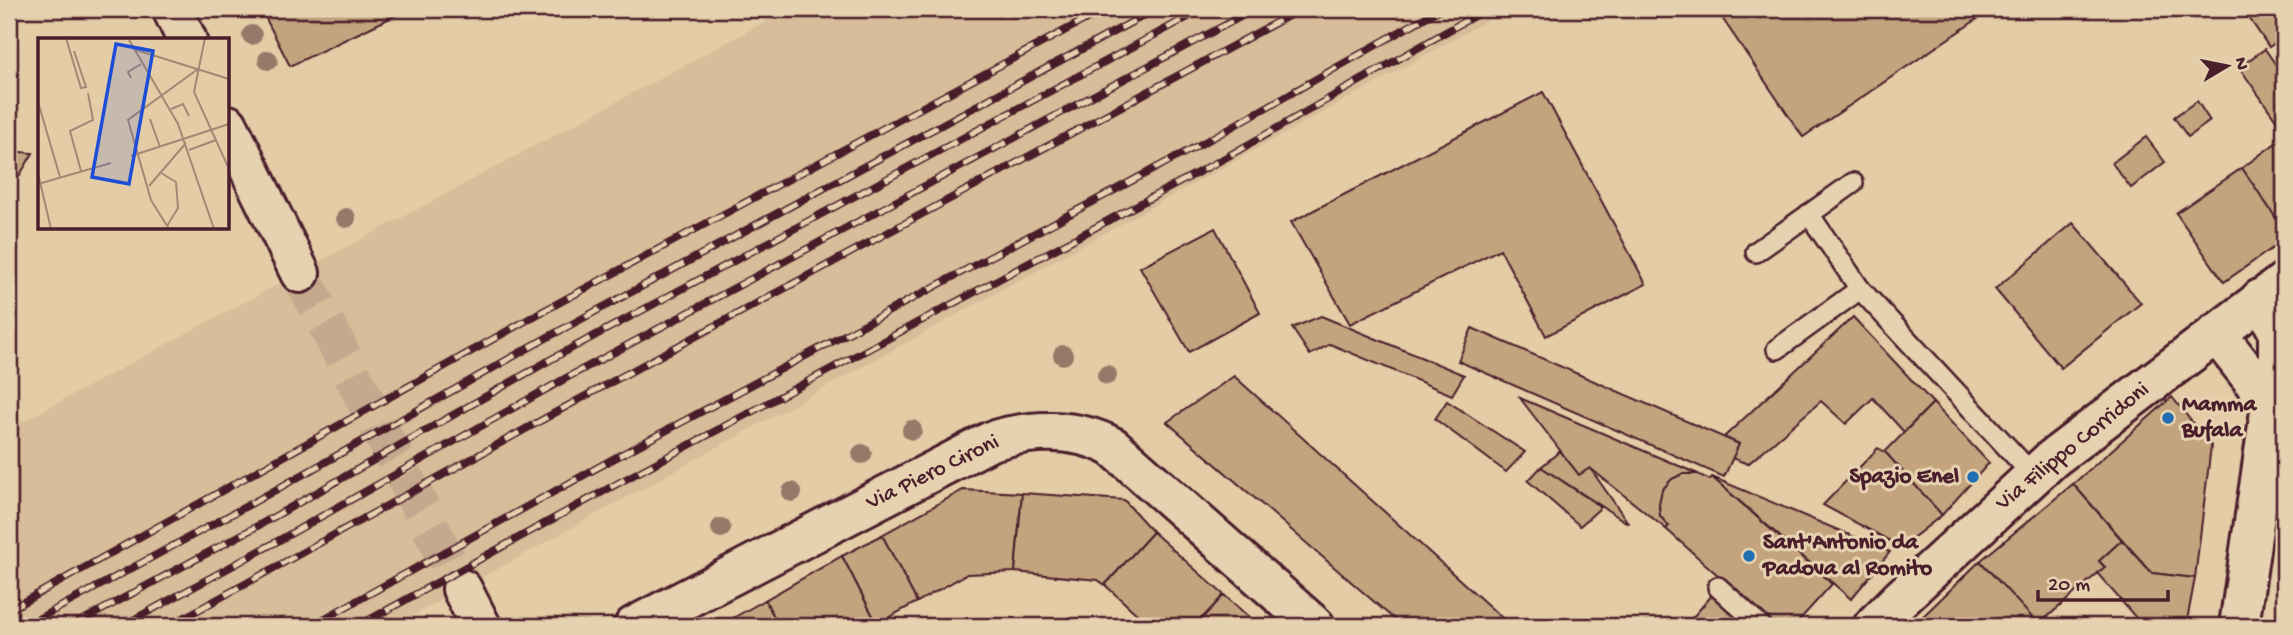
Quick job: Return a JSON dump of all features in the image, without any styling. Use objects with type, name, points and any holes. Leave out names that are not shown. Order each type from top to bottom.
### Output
[{"type":"street","points":[[172,9],[186,38]]},
{"type":"street","points":[[229,127],[300,273]]},
{"type":"street","points":[[2239,626],[2278,356],[2278,331],[2272,291]]},
{"type":"street","name":"Via Filippo Corridoni","points":[[1873,626],[2033,475],[2272,291]]},
{"type":"street","points":[[2216,333],[2271,403]]},
{"type":"street","name":"Via Piero Cironi","points":[[634,626],[990,441],[1024,433],[1058,432],[1081,434],[1113,447],[1315,626]]},
{"type":"street","points":[[462,589],[481,626]]},
{"type":"lane","points":[[1756,252],[1853,183]]},
{"type":"lane","points":[[1809,214],[1860,289],[2033,475]]},
{"type":"lane","points":[[1777,349],[1860,289]]},
{"type":"lane","points":[[1718,587],[1761,626]]},
{"type":"shaded area","points":[[789,9],[1507,9],[394,626],[9,626],[9,429]]},
{"type":"building","points":[[261,9],[409,9],[290,66]]},
{"type":"building","points":[[1716,9],[1992,9],[1803,137]]},
{"type":"building","points":[[2243,9],[2284,9],[2284,37],[2269,47]]},
{"type":"building","points":[[2265,49],[2284,77],[2284,131],[2239,67]]},
{"type":"building","points":[[1543,92],[1646,284],[1546,336],[1500,249],[1350,324],[1291,222]]},
{"type":"building","points":[[2197,101],[2210,121],[2188,137],[2174,117]]},
{"type":"building","points":[[2146,137],[2165,162],[2131,188],[2112,163]]},
{"type":"building","points":[[2284,137],[2284,230],[2242,168]]},
{"type":"building","points":[[9,151],[33,153],[9,193]]},
{"type":"building","points":[[2242,168],[2284,230],[2284,240],[2224,282],[2176,213]]},
{"type":"building","points":[[2073,223],[2141,303],[2061,368],[1995,289]]},
{"type":"building","points":[[1215,228],[1260,313],[1189,352],[1140,267]]},
{"type":"building","points":[[1321,316],[1464,375],[1452,395],[1330,344],[1310,355],[1292,328]]},
{"type":"building","points":[[1853,317],[1933,403],[1904,432],[1873,398],[1846,424],[1821,401],[1748,464],[1732,458],[1739,444],[1724,437]]},
{"type":"building","points":[[1472,328],[1739,444],[1724,477],[1458,361]]},
{"type":"building","points":[[1234,376],[1511,626],[1402,626],[1167,422]]},
{"type":"building","points":[[2172,397],[2211,446],[2195,578],[2152,573],[2073,484]]},
{"type":"building","points":[[1520,398],[1698,474],[1683,474],[1672,479],[1662,490],[1660,516],[1669,526],[1666,529],[1590,468],[1579,475]]},
{"type":"building","points":[[1447,401],[1525,452],[1506,472],[1435,419]]},
{"type":"building","points":[[1933,403],[1989,463],[1942,515],[1885,452]]},
{"type":"building","points":[[1878,448],[1885,452],[1942,515],[1901,547],[1823,505]]},
{"type":"building","points":[[1560,451],[1579,475],[1590,468],[1629,524],[1541,467]]},
{"type":"building","points":[[1541,467],[1601,507],[1580,526],[1528,481]]},
{"type":"building","name":"Sant'Antonio da Padova al Romito","points":[[1683,474],[1698,474],[1710,480],[1712,477],[1832,584],[1794,626],[1775,626],[1666,529],[1669,526],[1660,516],[1662,490],[1672,479]]},
{"type":"building","points":[[1712,477],[1890,552],[1851,599]]},
{"type":"building","points":[[2073,484],[2122,540],[2099,561],[2105,567],[2038,625],[1980,561]]},
{"type":"building","points":[[963,490],[1022,493],[1015,572],[967,574],[917,602],[882,535]]},
{"type":"building","points":[[1022,493],[1124,500],[1153,532],[1105,585],[1098,580],[1015,572]]},
{"type":"building","points":[[1153,532],[1224,595],[1195,626],[1150,626],[1105,585]]},
{"type":"building","points":[[882,535],[917,602],[877,624],[842,556]]},
{"type":"building","points":[[2122,540],[2152,573],[2195,578],[2186,626],[2143,626],[2097,573],[2105,567],[2099,561]]},
{"type":"building","points":[[842,556],[877,624],[779,626],[765,600]]},
{"type":"building","points":[[1980,561],[2040,626],[1913,626]]},
{"type":"building","points":[[1714,593],[1751,626],[1685,626]]},
{"type":"building","points":[[1224,595],[1259,626],[1195,626]]},
{"type":"building","points":[[765,600],[779,626],[719,626]]},
{"type":"tunnel","points":[[300,273],[462,589]]},
{"type":"railway","points":[[9,610],[536,315],[1105,9]]},
{"type":"railway","points":[[25,626],[254,502],[548,337],[1156,9]]},
{"type":"railway","points":[[72,626],[263,523],[557,356],[1203,9]]},
{"type":"railway","points":[[122,626],[568,377],[1255,9]]},
{"type":"railway","points":[[169,626],[580,399],[1301,9]]},
{"type":"railway","points":[[311,626],[613,459],[1212,138],[1440,9]]},
{"type":"railway","points":[[358,626],[624,480],[1223,159],[1486,9]]},
{"type":"place","name":"Mamma Bufala","points":[[2168,418]]},
{"type":"place","name":"Spazio Enel","points":[[1973,477]]},
{"type":"place","name":"Sant'Antonio da Padova al Romito","points":[[1749,556]]}]
